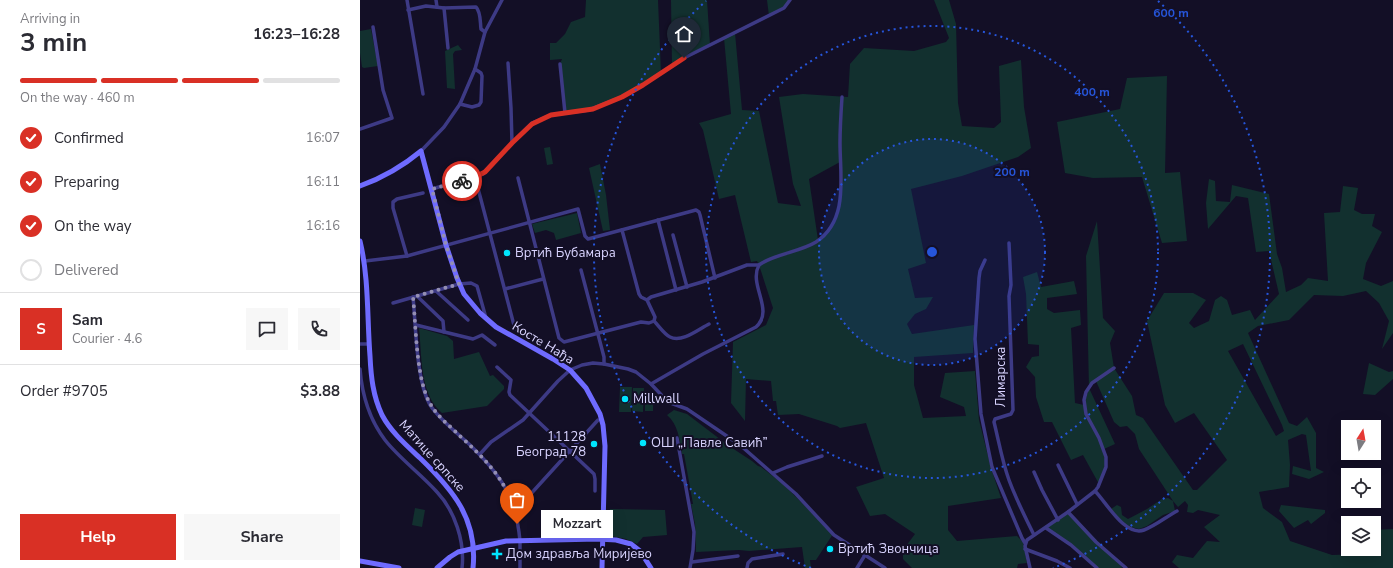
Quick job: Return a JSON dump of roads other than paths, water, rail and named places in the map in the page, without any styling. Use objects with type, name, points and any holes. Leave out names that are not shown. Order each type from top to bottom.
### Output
[{"type":"street","points":[[407,0],[423,94]]},
{"type":"street","points":[[436,0],[437,7]]},
{"type":"street","points":[[360,186],[396,169],[421,151],[444,128],[460,104],[475,69],[485,32],[502,0]]},
{"type":"street","points":[[432,189],[475,177],[485,172],[532,124],[546,117],[593,109],[630,93],[684,58],[784,8],[790,0]]},
{"type":"street","points":[[408,10],[426,6],[444,8],[476,7],[480,14],[481,29],[485,32]]},
{"type":"street","points":[[444,8],[448,48]]},
{"type":"street","points":[[360,129],[392,118],[383,90],[374,27]]},
{"type":"street","points":[[508,63],[512,108],[512,143]]},
{"type":"street","points":[[560,64],[566,113]]},
{"type":"street","points":[[460,104],[474,107],[479,105],[481,102],[482,76],[481,72],[475,69]]},
{"type":"street","points":[[648,300],[651,297],[715,278],[747,266],[759,265],[812,244],[825,234],[834,222],[838,211],[841,194],[840,142],[842,96]]},
{"type":"street","name":"Косте Нађа","points":[[421,151],[446,245],[459,284],[464,294],[486,319],[504,332],[570,370],[586,388],[600,414],[603,425],[605,446],[604,539],[602,568]]},
{"type":"street","points":[[475,177],[515,328]]},
{"type":"street","points":[[518,178],[543,279],[561,341],[564,342],[598,334],[641,322],[649,323],[654,321]]},
{"type":"street","points":[[406,256],[393,208],[393,202],[397,199],[423,193]]},
{"type":"street","points":[[364,261],[406,256],[578,209],[584,236],[586,238],[693,211],[699,212],[715,278]]},
{"type":"street","points":[[658,220],[676,290]]},
{"type":"street","points":[[622,230],[639,294],[648,300],[655,318],[654,321],[670,337],[676,339],[687,336],[709,324]]},
{"type":"street","points":[[673,234],[687,286]]},
{"type":"street","name":"Матице српске","points":[[360,241],[364,261],[369,344],[374,393],[382,415],[404,443],[454,495],[462,509],[470,530],[473,548],[473,568]]},
{"type":"street","name":"Лимарска","points":[[1009,243],[1011,285],[1009,296],[1013,410],[1011,414],[995,419],[994,422],[1002,458],[1009,480],[1034,535]]},
{"type":"street","points":[[986,260],[980,271],[979,278],[975,339],[980,414],[992,467],[1025,543],[1030,568]]},
{"type":"street","points":[[651,384],[689,361],[756,326],[762,321],[764,313],[756,282],[756,274],[759,265]]},
{"type":"street","points":[[581,270],[604,357],[604,364]]},
{"type":"street","points":[[505,289],[543,279]]},
{"type":"street","points":[[393,303],[459,284],[471,283],[476,286],[486,319]]},
{"type":"street","points":[[436,291],[468,320]]},
{"type":"street","points":[[415,296],[420,373],[427,398],[444,422],[480,454],[494,469],[501,480],[513,504],[516,514],[520,541],[520,568]]},
{"type":"street","points":[[415,296],[443,321],[444,332]]},
{"type":"street","points":[[416,325],[473,339],[482,334],[495,344]]},
{"type":"street","points":[[360,344],[369,344]]},
{"type":"street","points":[[480,454],[491,442],[515,426],[529,413],[570,370],[587,364],[604,364],[634,371],[651,384],[668,402],[689,411],[740,445],[806,503],[834,535],[885,568]]},
{"type":"street","points":[[497,367],[511,380],[510,395],[594,474],[595,491]]},
{"type":"street","points":[[1025,543],[1034,535],[1058,520],[1095,491],[1104,472],[1106,456],[1099,438],[1086,414],[1084,395],[1092,383],[1114,368]]},
{"type":"street","name":"Матице српске","points":[[360,369],[364,396],[380,433],[394,450],[438,492],[449,507],[460,537],[462,568]]},
{"type":"street","points":[[513,504],[528,497],[598,420]]},
{"type":"street","points":[[677,438],[694,532],[692,562],[690,568]]},
{"type":"street","points":[[773,473],[822,456]]},
{"type":"street","points":[[1058,465],[1077,504]]},
{"type":"street","points":[[1034,472],[1058,520]]},
{"type":"street","points":[[1095,491],[1124,525],[1135,530],[1143,530],[1177,511]]},
{"type":"street","points":[[1068,512],[1096,542],[1126,568]]},
{"type":"street","points":[[1046,528],[1071,546],[1097,568]]},
{"type":"street","points":[[437,568],[450,557],[462,551],[506,542],[604,539],[616,540],[631,544],[640,551],[651,568]]},
{"type":"street","points":[[1025,549],[1057,561],[1070,568]]},
{"type":"street","points":[[747,568],[748,563],[752,559],[783,554]]},
{"type":"street","points":[[857,568],[865,555]]},
{"type":"street","points":[[692,562],[738,556]]},
{"type":"street","points":[[360,561],[399,568]]},
{"type":"place","name":"Вртић Бубамара","points":[[507,253]]},
{"type":"place","name":"Millwall","points":[[625,399]]},
{"type":"place","name":"ОШ „Павле Савић”","points":[[643,443]]},
{"type":"place","name":"11128 Београд 78","points":[[594,444]]},
{"type":"place","name":"Mozzart","points":[[517,524]]},
{"type":"place","name":"Вртић Звончица","points":[[830,549]]},
{"type":"place","name":"Дом здравља Миријево","points":[[497,554]]}]
